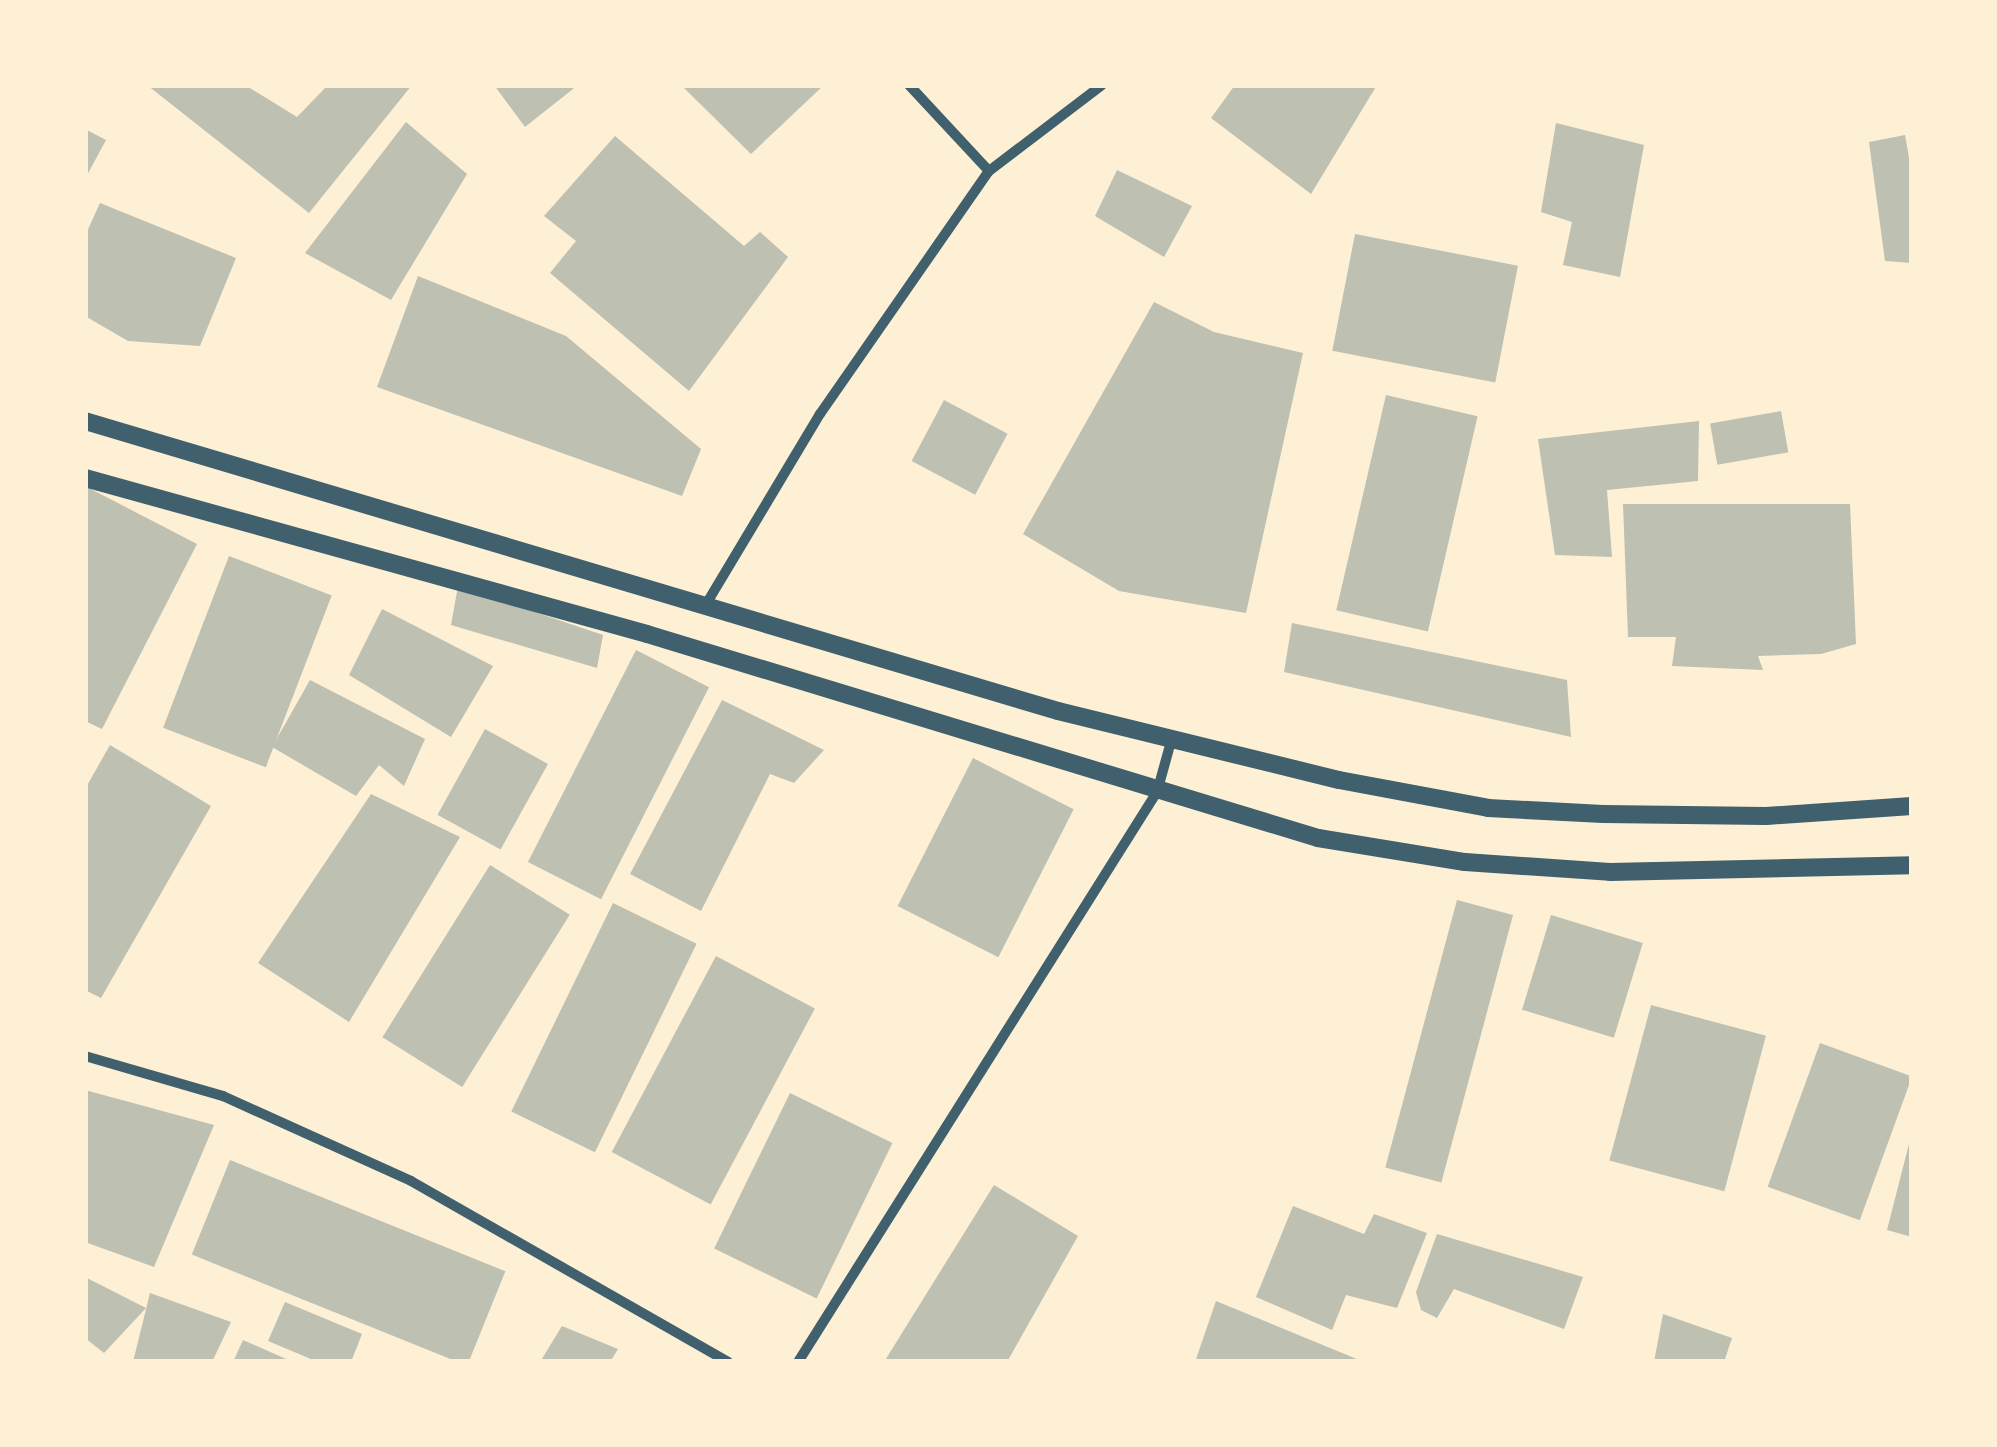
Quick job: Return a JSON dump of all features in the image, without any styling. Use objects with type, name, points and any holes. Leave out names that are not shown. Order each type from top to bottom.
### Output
[{"type":"street","points":[[909,85],[989,172]]},
{"type":"street","points":[[705,606],[820,414],[989,172],[1102,85]]},
{"type":"street","points":[[85,421],[1058,712],[1173,736],[1339,780],[1488,808],[1766,816],[1912,806]]},
{"type":"street","points":[[85,478],[647,634],[1318,838],[1465,862],[1610,872],[1912,864]]},
{"type":"street","points":[[798,1362],[1157,792],[1173,736]]},
{"type":"street","points":[[85,1056],[223,1096],[411,1181],[728,1362]]},
{"type":"building","points":[[147,85],[245,85],[297,117],[328,85],[412,85],[309,213]]},
{"type":"building","points":[[494,85],[578,85],[525,127]]},
{"type":"building","points":[[681,85],[824,85],[751,154]]},
{"type":"building","points":[[1235,85],[1377,85],[1311,194],[1211,118]]},
{"type":"building","points":[[406,122],[467,174],[391,300],[305,253]]},
{"type":"building","points":[[1556,123],[1644,145],[1620,277],[1563,265],[1572,222],[1541,212]]},
{"type":"building","points":[[85,129],[106,140],[85,179]]},
{"type":"building","points":[[1905,135],[1912,175],[1912,263],[1885,261],[1869,142]]},
{"type":"building","points":[[615,136],[744,246],[760,232],[788,257],[689,391],[550,273],[576,241],[544,216]]},
{"type":"building","points":[[1117,170],[1192,206],[1164,257],[1095,216]]},
{"type":"building","points":[[100,203],[236,258],[200,346],[128,341],[85,316],[85,236]]},
{"type":"building","points":[[1355,234],[1518,266],[1495,382],[1332,351]]},
{"type":"building","points":[[418,276],[566,336],[701,449],[682,496],[377,387]]},
{"type":"building","points":[[1154,302],[1214,332],[1303,353],[1246,613],[1119,591],[1023,534]]},
{"type":"building","points":[[1386,395],[1478,416],[1428,631],[1336,610]]},
{"type":"building","points":[[944,400],[1008,434],[975,495],[912,461]]},
{"type":"building","points":[[1781,411],[1788,452],[1717,465],[1710,424]]},
{"type":"building","points":[[1699,421],[1698,481],[1607,490],[1612,557],[1555,555],[1538,439]]},
{"type":"building","points":[[85,486],[197,544],[102,729],[85,721]]},
{"type":"building","points":[[1623,504],[1850,504],[1856,644],[1821,654],[1758,656],[1763,670],[1672,666],[1676,637],[1628,637]]},
{"type":"building","points":[[229,556],[332,595],[266,767],[163,728]]},
{"type":"building","points":[[458,586],[603,635],[597,668],[451,625]]},
{"type":"building","points":[[382,609],[493,666],[451,737],[349,675]]},
{"type":"building","points":[[1292,623],[1567,680],[1571,737],[1284,672]]},
{"type":"building","points":[[636,650],[709,687],[601,899],[528,862]]},
{"type":"building","points":[[310,680],[425,739],[404,786],[379,765],[356,796],[272,747]]},
{"type":"building","points":[[722,700],[824,750],[794,783],[770,774],[701,911],[630,874]]},
{"type":"building","points":[[485,729],[548,764],[500,850],[437,815]]},
{"type":"building","points":[[110,745],[211,806],[101,998],[85,990],[85,789]]},
{"type":"building","points":[[973,758],[1074,809],[998,957],[898,906]]},
{"type":"building","points":[[371,794],[460,837],[349,1022],[258,963]]},
{"type":"building","points":[[490,865],[570,915],[462,1087],[382,1037]]},
{"type":"building","points":[[1457,900],[1513,915],[1441,1183],[1385,1168]]},
{"type":"building","points":[[613,903],[697,944],[595,1152],[511,1112]]},
{"type":"building","points":[[1551,915],[1643,943],[1614,1038],[1522,1010]]},
{"type":"building","points":[[716,956],[815,1009],[711,1205],[612,1152]]},
{"type":"building","points":[[1651,1005],[1766,1036],[1724,1191],[1609,1161]]},
{"type":"building","points":[[1820,1043],[1912,1076],[1860,1220],[1768,1187]]},
{"type":"building","points":[[85,1090],[214,1125],[154,1267],[85,1242]]},
{"type":"building","points":[[790,1093],[892,1143],[817,1298],[714,1248]]},
{"type":"building","points":[[1912,1136],[1912,1237],[1887,1230]]},
{"type":"building","points":[[230,1160],[505,1271],[469,1362],[458,1362],[192,1255]]},
{"type":"building","points":[[994,1185],[1078,1236],[1007,1362],[884,1362]]},
{"type":"building","points":[[1293,1206],[1364,1234],[1374,1214],[1427,1233],[1397,1308],[1346,1295],[1332,1330],[1256,1297]]},
{"type":"building","points":[[1437,1234],[1583,1277],[1564,1329],[1454,1289],[1437,1318],[1421,1310],[1416,1292]]},
{"type":"building","points":[[85,1277],[146,1308],[104,1353],[85,1338]]},
{"type":"building","points":[[150,1293],[231,1322],[212,1362],[133,1362]]},
{"type":"building","points":[[1216,1301],[1364,1362],[1195,1362]]},
{"type":"building","points":[[285,1302],[362,1334],[351,1362],[318,1362],[268,1341]]},
{"type":"building","points":[[1663,1314],[1732,1338],[1724,1362],[1654,1362]]},
{"type":"building","points":[[562,1326],[618,1349],[610,1362],[540,1362]]},
{"type":"building","points":[[243,1340],[293,1362],[233,1362]]}]
